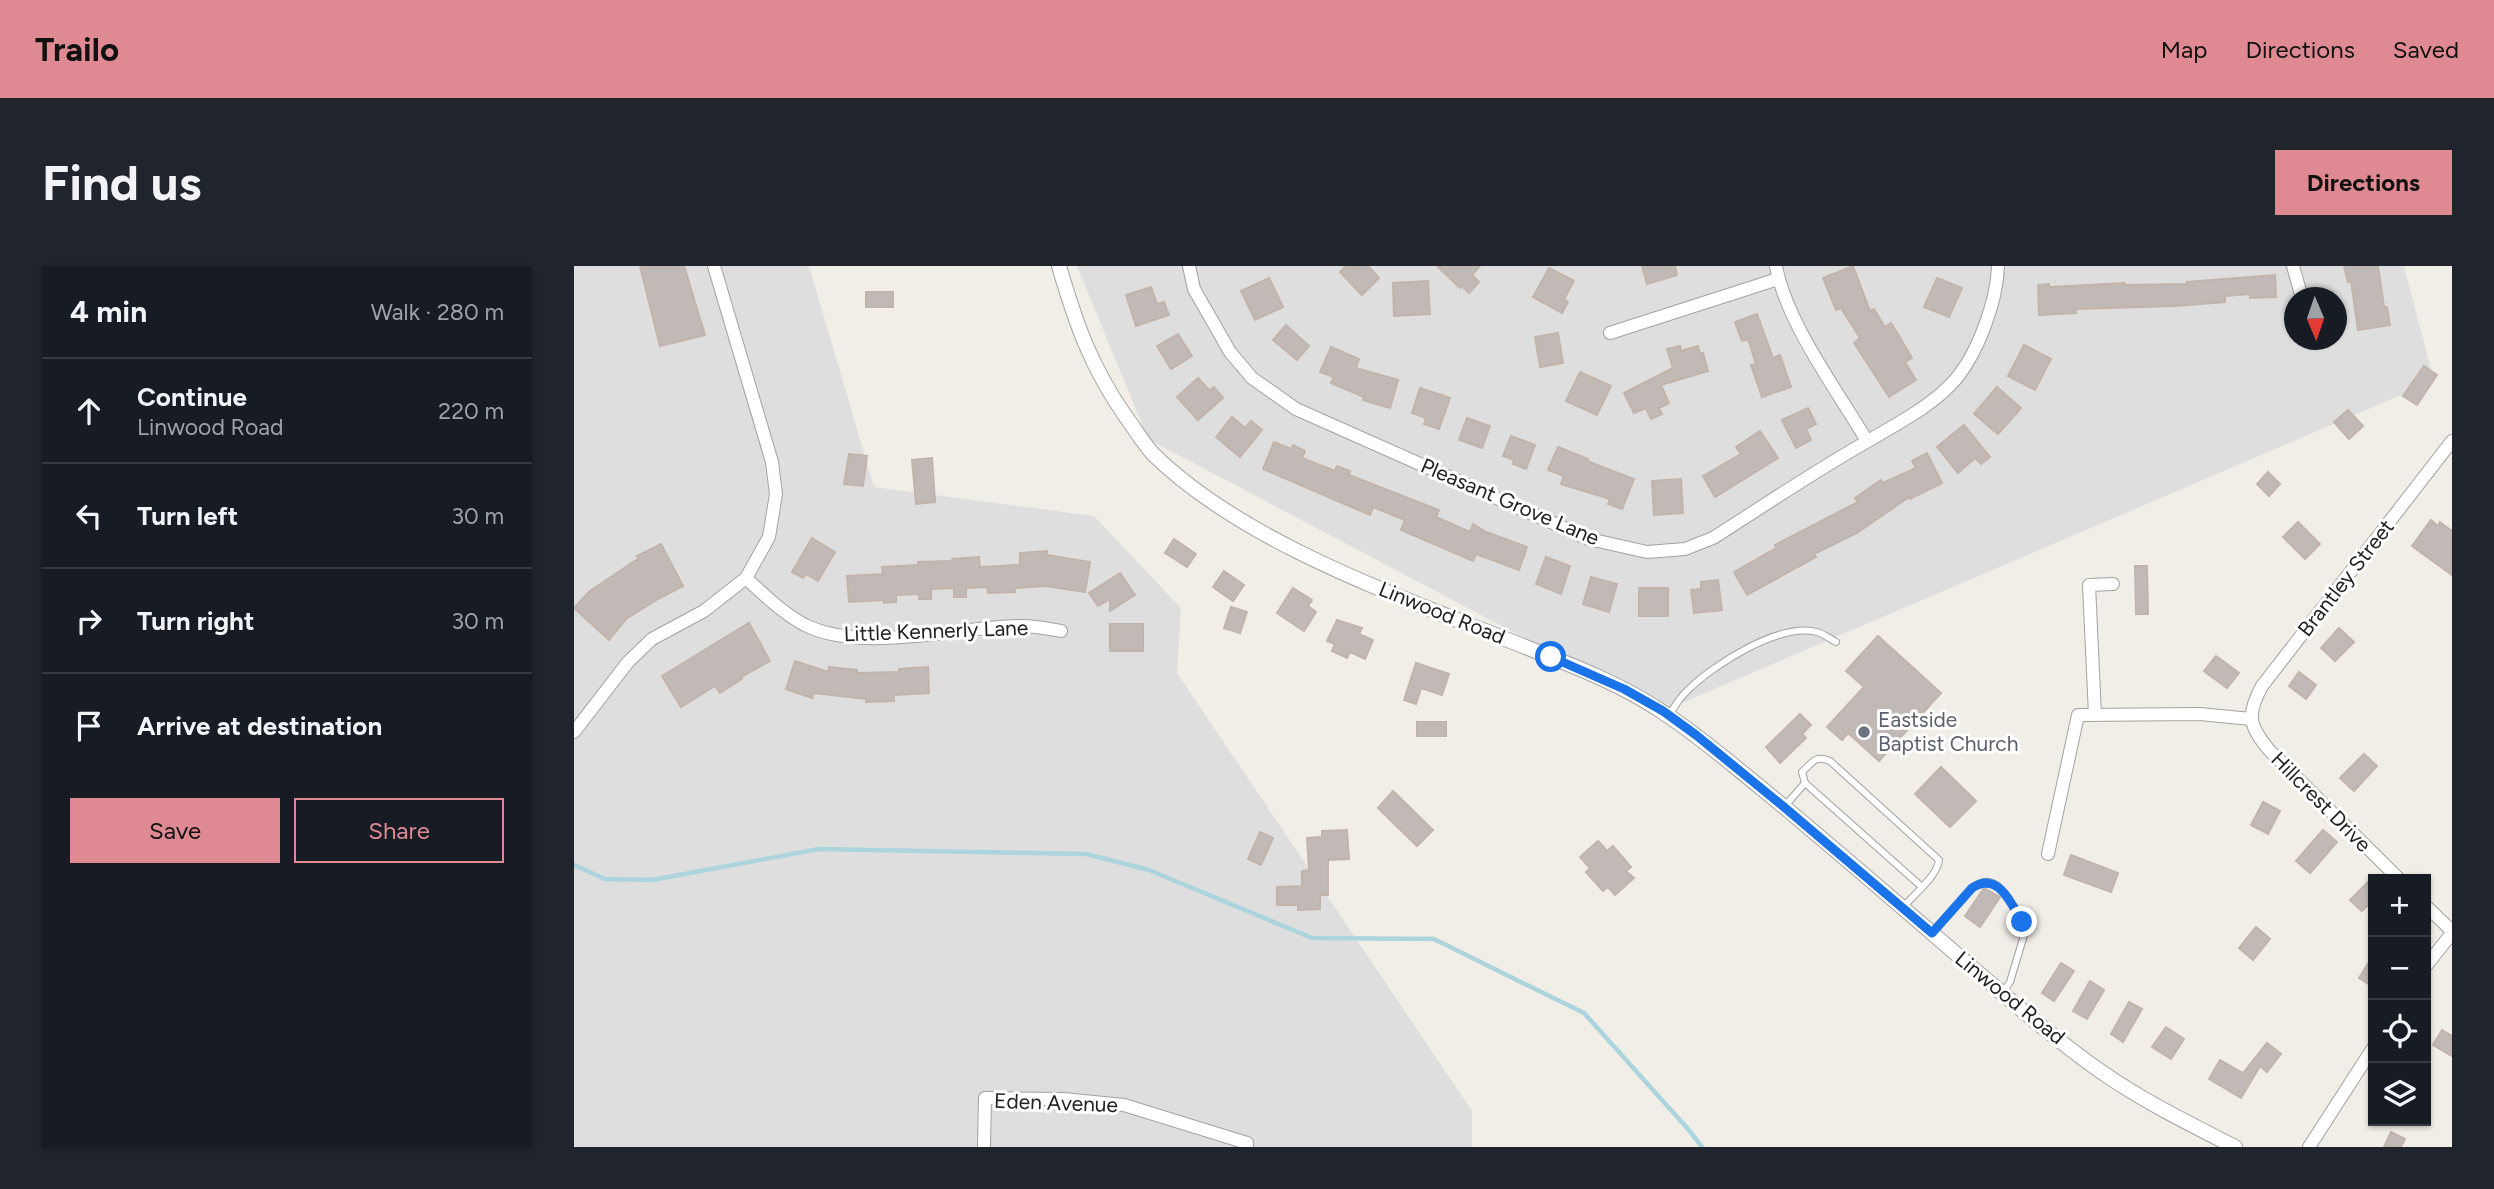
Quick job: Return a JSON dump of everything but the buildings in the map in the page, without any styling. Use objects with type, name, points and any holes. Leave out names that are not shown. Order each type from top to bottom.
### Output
[{"type":"street","points":[[574,732],[628,662],[652,639],[704,611],[746,578],[769,537],[776,494],[772,462],[714,266]]},
{"type":"street","name":"Linwood Road","points":[[1059,266],[1082,338],[1109,393],[1152,452],[1198,490],[1265,533],[1344,573],[1624,689],[1670,716],[1784,807],[2002,993],[2102,1072],[2188,1123],[2235,1147]]},
{"type":"street","name":"Pleasant Grove Lane","points":[[1189,266],[1194,289],[1230,352],[1252,378],[1296,409],[1589,539],[1635,551],[1685,549],[1713,538],[1919,411],[1955,379],[1974,349],[1987,318],[1998,279],[1998,266]]},
{"type":"street","points":[[2293,266],[2299,287]]},
{"type":"street","points":[[1610,333],[1777,272],[1808,343],[1867,441]]},
{"type":"street","name":"Brantley Street","points":[[2251,719],[2254,701],[2262,686],[2452,441]]},
{"type":"street","name":"Little Kennerly Lane","points":[[746,578],[787,614],[807,626],[834,635],[867,638],[1025,626],[1061,631]]},
{"type":"street","points":[[2095,715],[2089,584],[2113,583]]},
{"type":"street","points":[[2048,854],[2078,715],[2200,714],[2251,719]]},
{"type":"street","name":"Hillcrest Drive","points":[[2251,719],[2254,731],[2270,751],[2394,874]]},
{"type":"street","points":[[2431,910],[2452,932],[2431,959]]},
{"type":"street","points":[[2309,1147],[2368,1056]]},
{"type":"street","name":"Eden Avenue","points":[[984,1147],[985,1098],[1063,1099],[1124,1105],[1248,1143],[1247,1147]]},
{"type":"lane","points":[[1670,716],[1688,689],[1758,642],[1780,634],[1807,631],[1818,632],[1836,642]]},
{"type":"lane","points":[[1902,908],[1922,887],[1938,867],[1939,860],[1830,761],[1816,759],[1802,772],[1805,783],[1922,887]]},
{"type":"lane","points":[[1784,807],[1805,783]]},
{"type":"lane","points":[[1932,933],[1972,888],[1980,883],[1995,884],[2007,897],[2025,932],[2010,982],[2002,993]]},
{"type":"shaded area","points":[[574,266],[809,266],[874,487],[1094,516],[1181,608],[1177,673],[1472,1111],[1472,1147],[574,1147]]},
{"type":"shaded area","points":[[1077,266],[2404,266],[2434,381],[1663,711],[1148,439]]},
{"type":"waterway","points":[[574,865],[605,879],[652,880],[819,849],[1086,854],[1149,870],[1312,938],[1434,939],[1584,1013],[1702,1147]]},
{"type":"place","name":"Eastside Baptist Church","points":[[1864,732]]},
{"type":"route","points":[[1551,657],[1624,689],[1663,711],[1784,807],[1932,933],[1972,888],[1988,882],[1995,884],[2007,897],[2022,922]]}]
